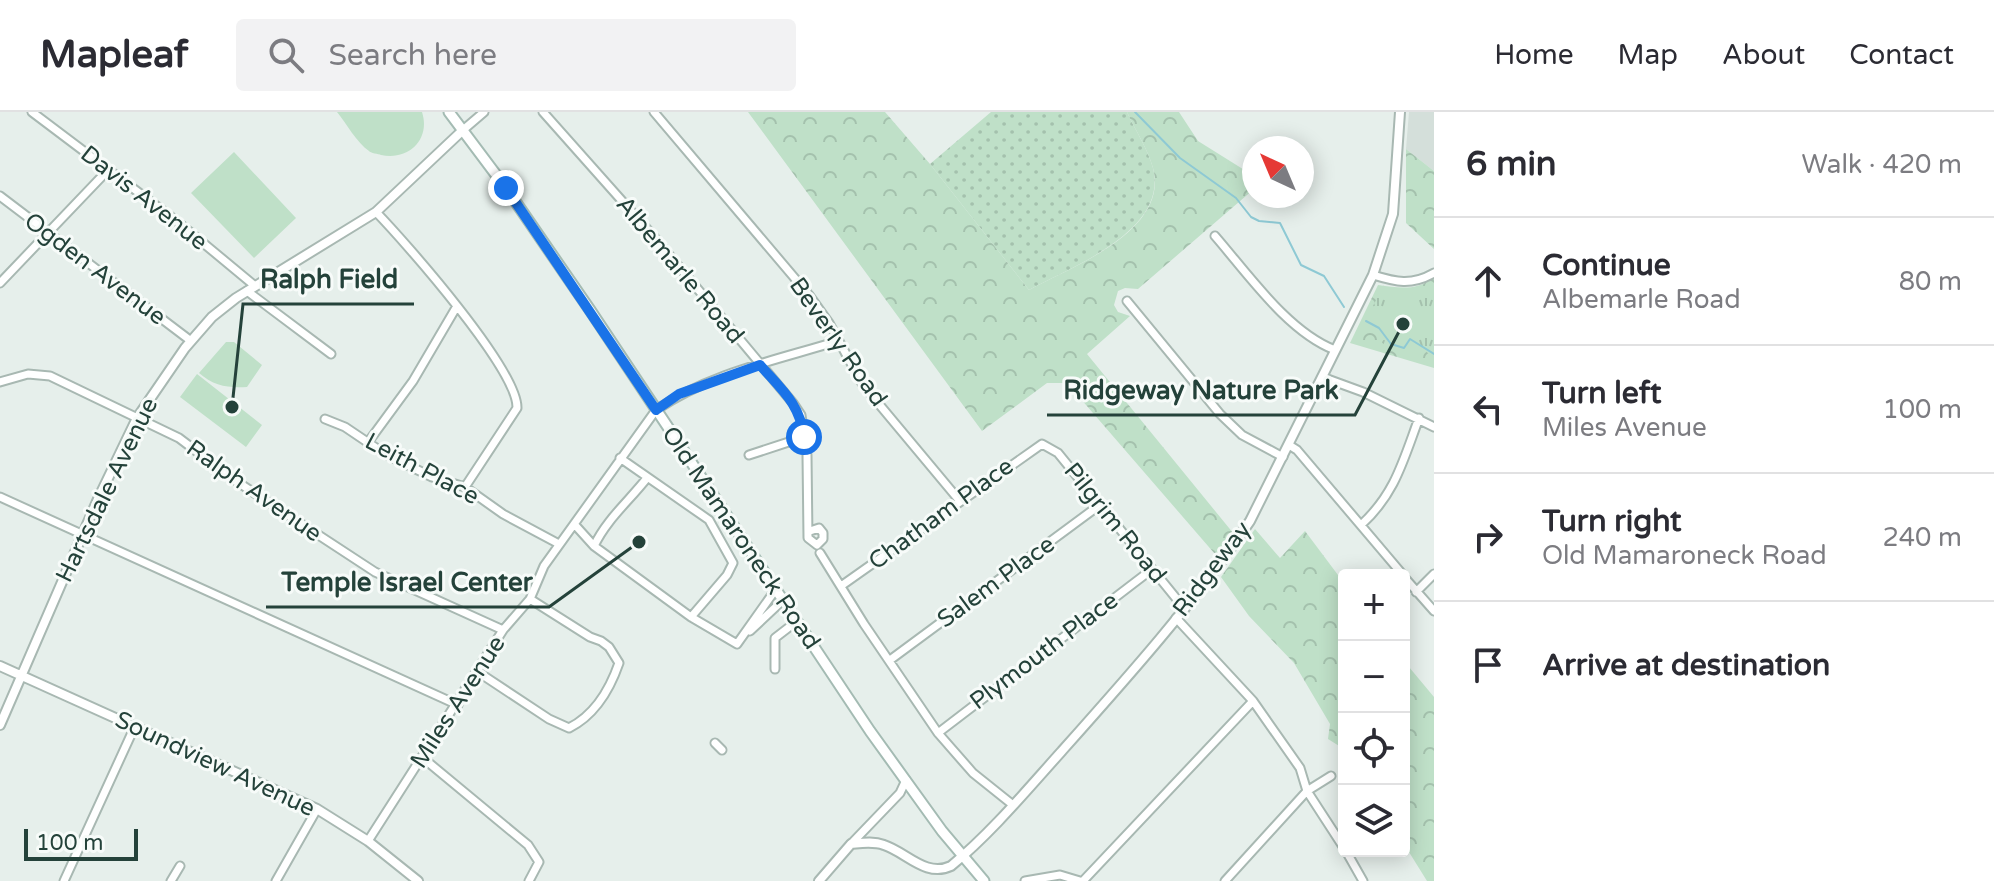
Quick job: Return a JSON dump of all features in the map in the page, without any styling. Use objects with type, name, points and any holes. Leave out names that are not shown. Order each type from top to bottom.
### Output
[{"type":"main road","name":"Old Mamaroneck Road","points":[[449,112],[656,410],[906,780],[984,881]]},
{"type":"street","name":"Davis Avenue","points":[[32,112],[179,223],[251,289],[331,354]]},
{"type":"street","name":"Hartsdale Avenue","points":[[0,725],[137,418],[191,341],[212,317],[251,289],[376,212],[484,112]]},
{"type":"street","name":"Albemarle Road","points":[[543,112],[655,238],[801,415],[809,483],[806,515],[810,531]]},
{"type":"street","name":"Beverly Road","points":[[654,112],[809,295],[829,323],[863,385],[959,500]]},
{"type":"street","name":"Ridgeway","points":[[851,844],[884,844],[927,868],[938,870],[951,866],[1013,805],[1128,677],[1250,521],[1373,275],[1393,214],[1400,112]]},
{"type":"street","points":[[0,283],[108,170]]},
{"type":"street","name":"Ogden Avenue","points":[[0,196],[191,341]]},
{"type":"street","points":[[376,212],[432,272],[496,362],[517,400],[517,408],[465,487]]},
{"type":"street","points":[[1215,236],[1298,330],[1335,350]]},
{"type":"street","points":[[1373,275],[1398,283],[1411,283],[1434,273]]},
{"type":"street","points":[[1127,301],[1220,414],[1242,435],[1283,457]]},
{"type":"street","points":[[369,441],[413,381],[457,306]]},
{"type":"street","name":"Miles Avenue","points":[[368,841],[458,705],[503,630],[530,599],[544,566],[656,410],[679,394],[838,341]]},
{"type":"street","name":"Ralph Avenue","points":[[0,382],[28,374],[50,376],[179,438],[233,479],[375,572],[503,630]]},
{"type":"street","points":[[1322,377],[1434,427]]},
{"type":"street","points":[[1361,525],[1383,503],[1392,487],[1419,418]]},
{"type":"street","name":"Leith Place","points":[[325,419],[345,427],[385,454],[432,477],[465,487],[503,514],[559,544]]},
{"type":"street","points":[[749,455],[804,437]]},
{"type":"street","name":"Chatham Place","points":[[841,586],[1042,444]]},
{"type":"street","name":"Pilgrim Road","points":[[1042,444],[1058,453],[1184,608]]},
{"type":"street","points":[[1289,445],[1297,450],[1397,569]]},
{"type":"street","points":[[620,458],[709,520],[733,563],[727,575],[691,617]]},
{"type":"street","points":[[594,546],[612,515],[628,502],[647,478]]},
{"type":"street","points":[[0,497],[458,705]]},
{"type":"street","name":"Salem Place","points":[[890,660],[1101,504]]},
{"type":"street","points":[[575,525],[594,546],[691,617],[737,644]]},
{"type":"street","points":[[820,553],[938,733],[973,773],[1013,805]]},
{"type":"street","name":"Plymouth Place","points":[[938,733],[1151,570]]},
{"type":"street","points":[[1416,592],[1434,574]]},
{"type":"street","points":[[1410,585],[1434,611]]},
{"type":"street","points":[[737,644],[776,589]]},
{"type":"street","points":[[478,672],[549,719],[569,728],[584,720],[602,698],[619,663],[609,647],[530,599]]},
{"type":"street","points":[[737,644],[783,600]]},
{"type":"street","points":[[1176,618],[1253,701],[1300,768],[1307,791],[1338,838]]},
{"type":"street","points":[[775,669],[775,638],[797,621]]},
{"type":"street","name":"Soundview Avenue","points":[[0,666],[317,809],[368,841],[418,881]]},
{"type":"street","points":[[1025,881],[1060,875],[1081,881],[1253,701]]},
{"type":"street","points":[[64,881],[135,726]]},
{"type":"street","points":[[715,743],[722,750]]},
{"type":"street","points":[[423,758],[528,845],[539,862],[529,881]]},
{"type":"street","points":[[1225,881],[1307,791],[1331,776]]},
{"type":"street","points":[[819,881],[900,793],[906,780]]},
{"type":"street","points":[[276,881],[317,809]]},
{"type":"street","points":[[1350,857],[1363,881]]},
{"type":"street","points":[[171,881],[180,866]]},
{"type":"shaded area","points":[[1409,112],[1434,112],[1434,171],[1406,149]]},
{"type":"green space","points":[[337,112],[422,112],[423,131],[415,146],[408,151],[400,155],[381,155],[365,147]]},
{"type":"green space","points":[[748,112],[885,112],[1029,290],[1113,244],[1147,210],[1154,190],[1153,168],[1127,112],[1179,112],[1198,141],[1242,168],[1242,199],[1138,289],[1118,291],[1114,305],[1118,312],[1130,316],[1087,354],[1238,539],[1221,561],[1067,383],[1047,383],[982,431]]},
{"type":"green space","points":[[991,112],[1127,112],[1153,168],[1154,190],[1146,210],[1132,228],[1113,244],[1029,290],[930,164]]},
{"type":"green space","points":[[1406,149],[1434,171],[1434,249],[1406,223]]},
{"type":"green space","points":[[234,152],[296,218],[254,258],[191,193]]},
{"type":"green space","points":[[1434,278],[1434,368],[1350,343],[1378,285],[1414,287]]},
{"type":"green space","points":[[1434,283],[1434,364],[1431,356],[1412,338],[1400,343],[1395,352],[1381,342],[1391,334],[1386,327],[1378,327],[1366,320],[1382,288],[1405,292]]},
{"type":"green space","points":[[226,342],[234,342],[262,365],[247,387],[221,385],[199,373]]},
{"type":"green space","points":[[197,374],[262,425],[246,447],[180,397]]},
{"type":"green space","points":[[1255,529],[1280,558],[1305,531],[1338,575],[1338,745],[1328,739],[1330,724],[1294,663],[1249,616],[1221,577]]},
{"type":"green space","points":[[1410,668],[1434,697],[1434,881],[1427,881],[1410,854]]},
{"type":"waterway","points":[[1135,112],[1180,158],[1236,198],[1251,217],[1280,223],[1301,265],[1324,276],[1344,307]]},
{"type":"waterway","points":[[1366,321],[1379,328],[1391,344],[1404,348],[1410,339],[1434,354]]},
{"type":"place","name":"Ridgeway Nature Park","points":[[1403,324]]},
{"type":"place","name":"Ralph Field","points":[[232,407]]},
{"type":"place","name":"Temple Israel Center","points":[[639,542]]},
{"type":"route","points":[[506,188],[656,410],[679,394],[760,365],[801,415],[804,437]]}]
